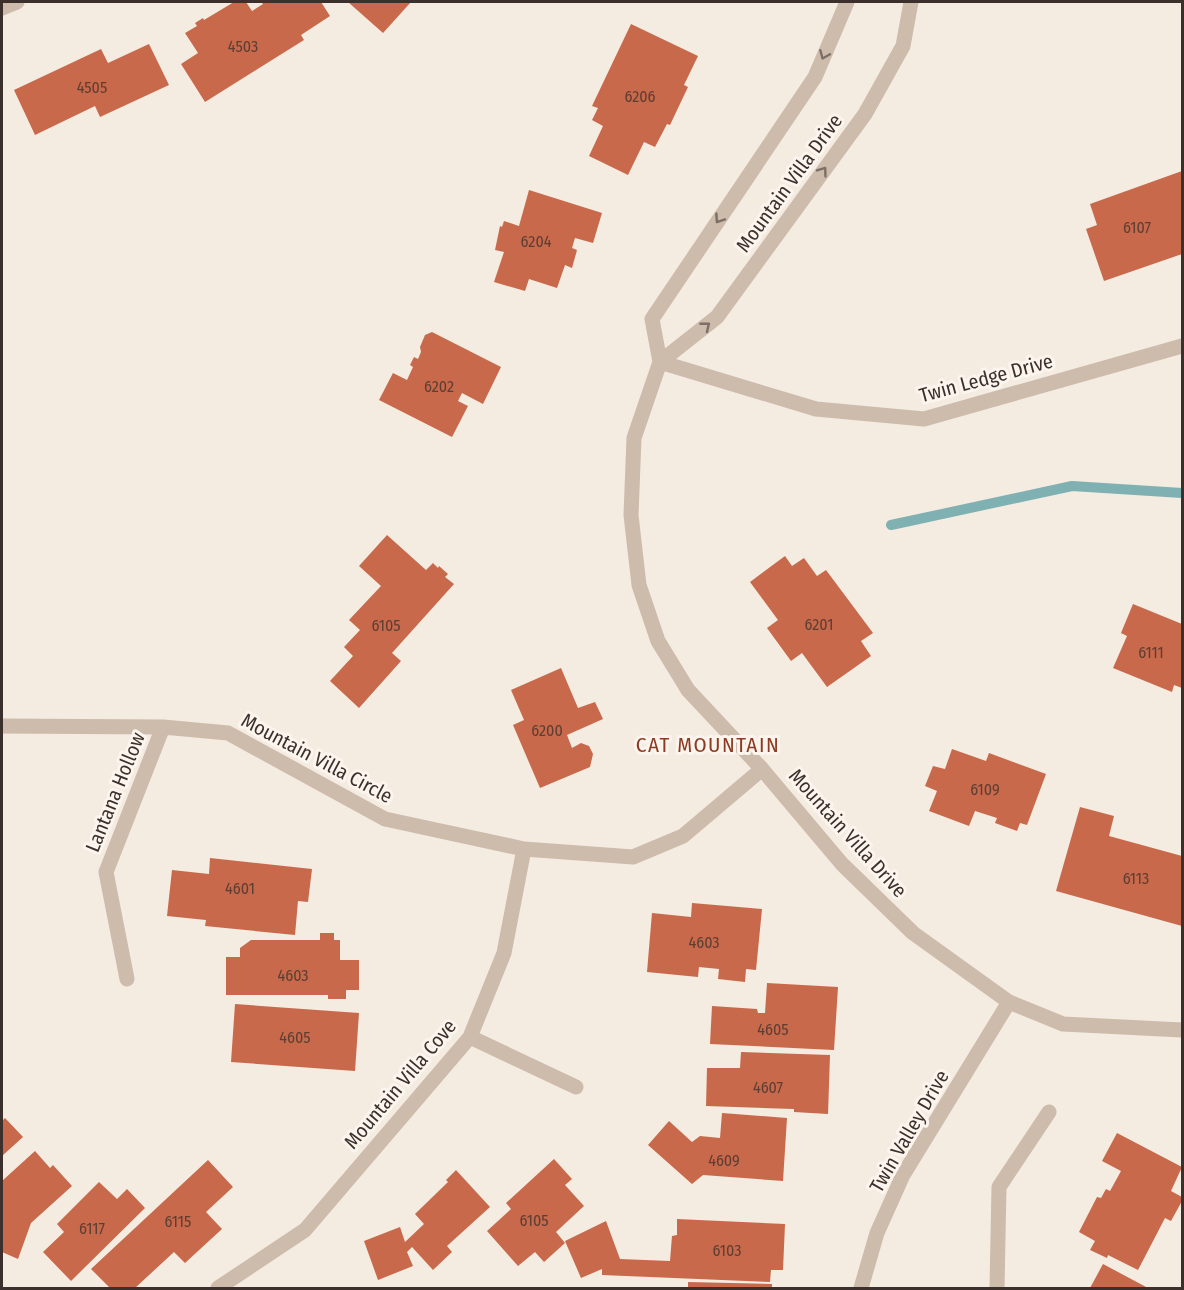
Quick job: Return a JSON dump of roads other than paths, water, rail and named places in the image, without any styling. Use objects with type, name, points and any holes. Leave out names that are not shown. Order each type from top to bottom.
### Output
[{"type":"street","points":[[2,8],[17,2]]},
{"type":"street","name":"Mountain Villa Drive","points":[[847,2],[815,77],[652,319],[660,362],[634,438],[631,515],[639,585],[658,641],[688,690],[762,769],[842,864],[913,933],[1009,1002],[1064,1024],[1182,1030]]},
{"type":"street","name":"Mountain Villa Drive","points":[[660,362],[717,317],[865,114],[903,46],[911,2]]},
{"type":"street","name":"Twin Ledge Drive","points":[[660,362],[816,409],[924,418],[1182,346]]},
{"type":"street","name":"Mountain Villa Circle","points":[[2,726],[163,728],[228,733],[385,819],[524,849],[633,856],[683,836],[762,769]]},
{"type":"street","name":"Lantana Hollow","points":[[127,979],[106,872],[163,728]]},
{"type":"street","name":"Mountain Villa Cove","points":[[218,1288],[305,1230],[470,1038],[504,953],[524,849]]},
{"type":"street","name":"Twin Valley Drive","points":[[861,1288],[877,1233],[903,1175],[1009,1002]]},
{"type":"street","points":[[470,1038],[576,1087]]},
{"type":"street","points":[[998,1288],[999,1188],[1049,1112]]},
{"type":"waterway","points":[[891,525],[1072,486],[1182,493]]},
{"type":"district","name":"CAT MOUNTAIN","points":[[708,745]]}]
